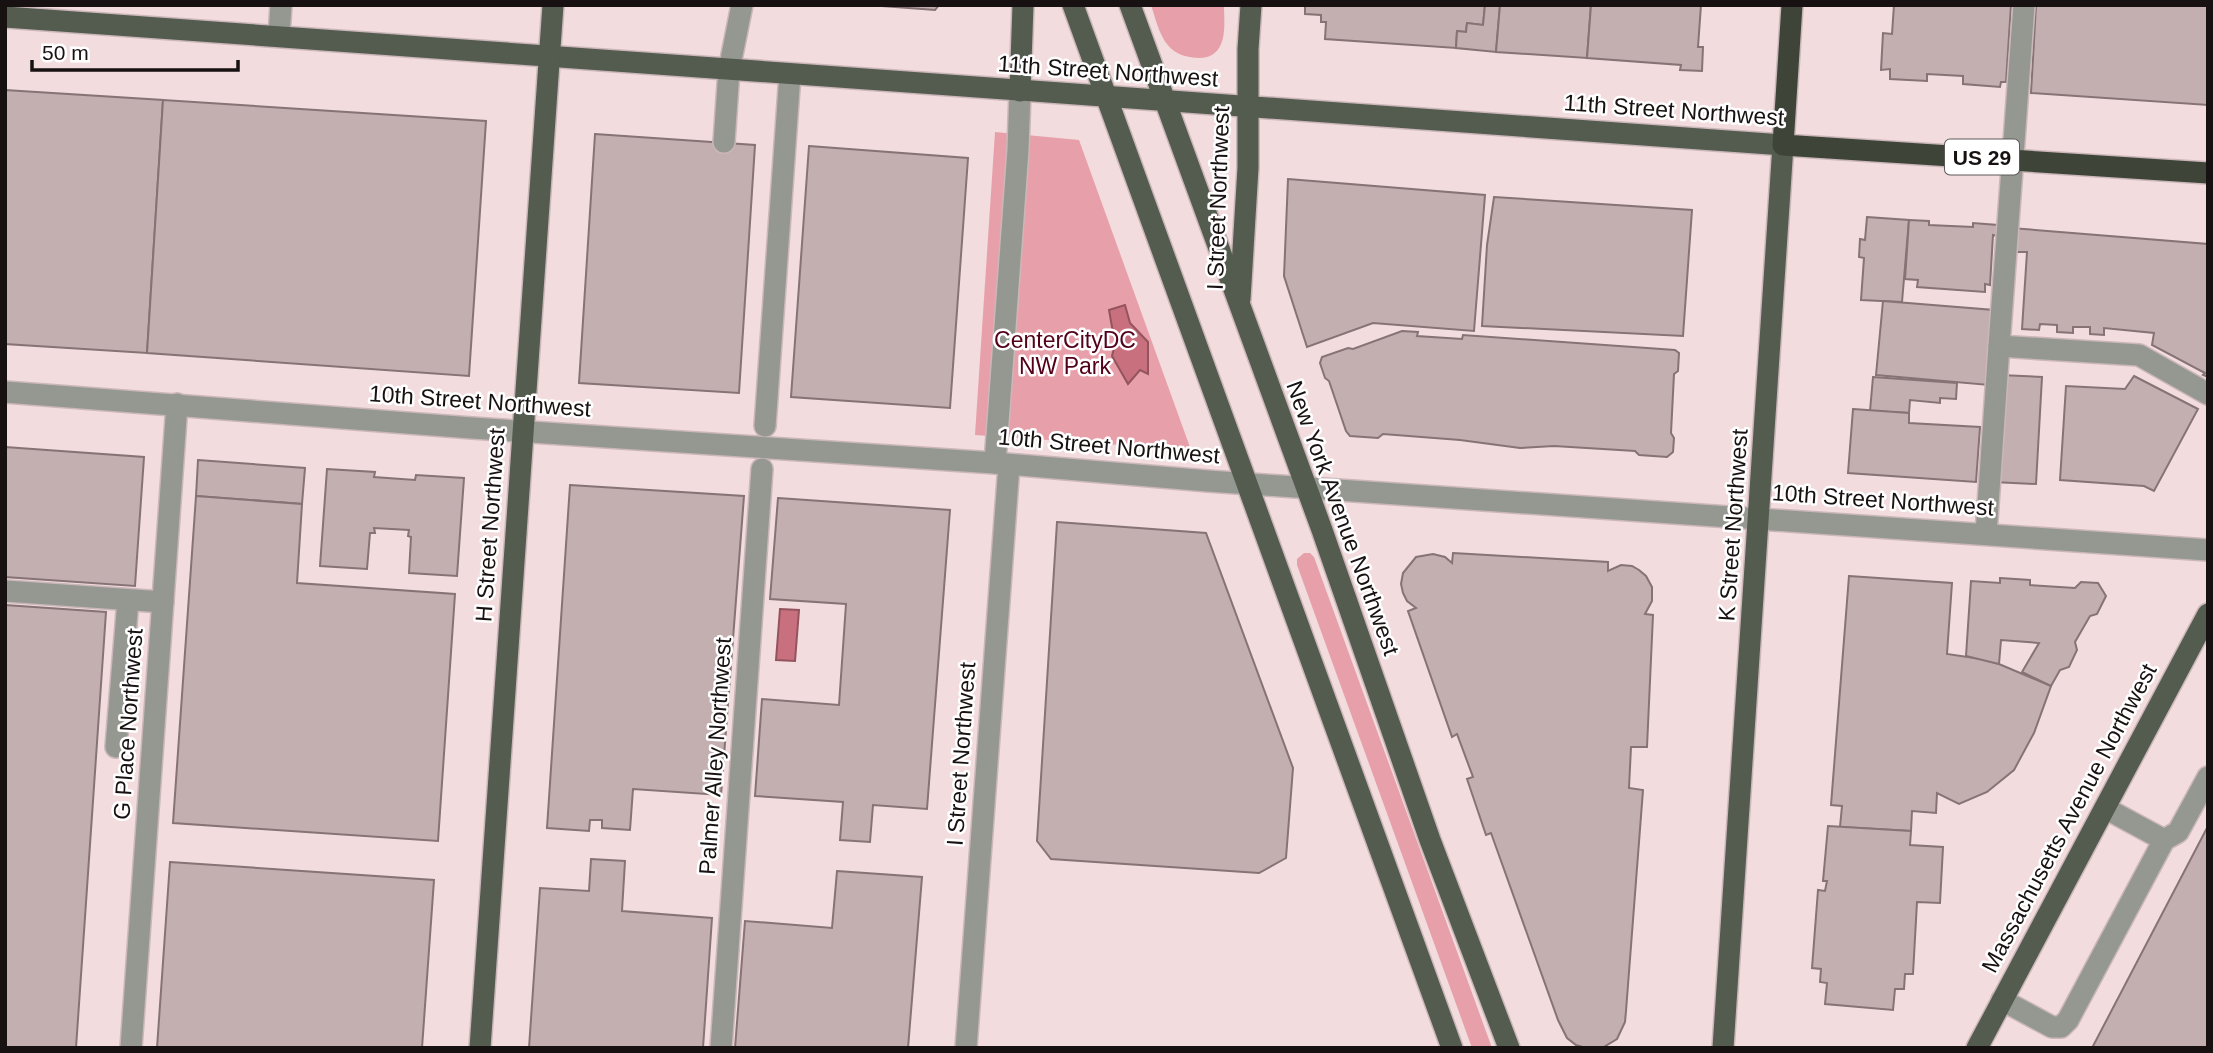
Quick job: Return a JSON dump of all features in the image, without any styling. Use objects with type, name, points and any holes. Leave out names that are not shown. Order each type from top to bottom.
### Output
[{"type":"highway","name":"K Street Northwest","points":[[1783,145],[1792,5]]},
{"type":"highway","name":"11th Street Northwest","points":[[1783,145],[2208,173]]},
{"type":"main road","name":"H Street Northwest","points":[[480,1048],[553,5]]},
{"type":"main road","points":[[1020,91],[1023,5]]},
{"type":"main road","points":[[1073,5],[1452,1048]]},
{"type":"main road","name":"New York Avenue Northwest","points":[[1130,5],[1430,840],[1509,1048]]},
{"type":"main road","name":"I Street Northwest","points":[[1240,308],[1248,168],[1251,5]]},
{"type":"main road","name":"11th Street Northwest","points":[[5,17],[1783,145]]},
{"type":"main road","name":"K Street Northwest","points":[[1723,1048],[1783,145]]},
{"type":"main road","name":"Massachusetts Avenue Northwest","points":[[1977,1048],[2208,614]]},
{"type":"street","points":[[279,36],[281,5]]},
{"type":"street","points":[[724,142],[729,70],[742,5]]},
{"type":"street","points":[[1986,534],[2024,5]]},
{"type":"street","points":[[765,426],[790,74]]},
{"type":"street","name":"I Street Northwest","points":[[966,1048],[1002,464],[1020,91]]},
{"type":"street","points":[[1999,346],[2139,355],[2208,394]]},
{"type":"street","name":"10th Street Northwest","points":[[5,392],[1305,488],[2208,550]]},
{"type":"street","name":"G Place Northwest","points":[[131,1048],[177,404]]},
{"type":"street","name":"Palmer Alley Northwest","points":[[721,1048],[762,469]]},
{"type":"street","points":[[5,591],[163,602]]},
{"type":"street","points":[[116,747],[128,600]]},
{"type":"street","points":[[2003,1000],[2052,1027],[2061,1027],[2068,1020],[2164,841],[2178,832],[2208,777]]},
{"type":"street","points":[[2105,808],[2164,841]]},
{"type":"green space","points":[[1151,5],[1224,5],[1223,40],[1212,55],[1203,58],[1187,57],[1178,53],[1165,42]]},
{"type":"green space","name":"CenterCityDC NW Park","points":[[995,132],[1079,140],[1191,450],[975,435]]},
{"type":"green space","points":[[1304,553],[1310,553],[1314,557],[1492,1048],[1472,1048],[1297,565],[1297,559]]},
{"type":"shaded area","points":[[1125,305],[1130,323],[1148,342],[1148,374],[1140,370],[1128,384],[1112,356],[1115,344],[1109,310]]},
{"type":"shaded area","points":[[780,609],[799,610],[795,661],[776,660]]},
{"type":"building","points":[[868,5],[939,5],[935,10]]},
{"type":"building","points":[[1305,5],[1485,5],[1483,25],[1467,23],[1466,32],[1457,31],[1456,48],[1325,39],[1326,22],[1321,22],[1321,15],[1305,14]]},
{"type":"building","points":[[1485,5],[1500,5],[1496,52],[1456,48],[1457,31],[1466,32],[1467,23],[1483,25]]},
{"type":"building","points":[[1500,5],[1591,5],[1587,58],[1496,52]]},
{"type":"building","points":[[1591,5],[1701,5],[1698,47],[1703,47],[1702,71],[1680,70],[1681,65],[1587,58]]},
{"type":"building","points":[[1894,5],[2011,5],[2006,82],[2001,82],[2000,87],[1963,84],[1963,76],[1927,74],[1927,81],[1890,79],[1890,69],[1881,70],[1883,33],[1892,34]]},
{"type":"building","points":[[2036,5],[2208,5],[2208,105],[2031,93]]},
{"type":"building","points":[[5,90],[163,100],[147,353],[5,344]]},
{"type":"building","points":[[163,100],[486,121],[469,376],[147,353]]},
{"type":"building","points":[[595,134],[755,145],[739,393],[579,383]]},
{"type":"building","points":[[809,146],[968,158],[950,408],[791,397]]},
{"type":"building","points":[[1288,179],[1485,195],[1474,331],[1373,323],[1307,347],[1284,276]]},
{"type":"building","points":[[1494,197],[1692,210],[1683,336],[1482,326],[1487,245]]},
{"type":"building","points":[[1867,217],[1909,220],[1902,302],[1861,300],[1864,258],[1859,257],[1860,239],[1865,240]]},
{"type":"building","points":[[1909,220],[1929,221],[1929,225],[1998,225],[1997,236],[1993,235],[1990,285],[1985,284],[1985,292],[1917,287],[1918,280],[1905,279]]},
{"type":"building","points":[[2011,228],[2208,244],[2208,377],[2152,345],[2154,333],[2104,328],[2104,335],[2090,334],[2090,327],[2073,327],[2073,333],[2057,332],[2057,325],[2040,324],[2039,330],[2022,329],[2027,252],[2010,252]]},
{"type":"building","points":[[1883,301],[1994,310],[1989,385],[1876,375]]},
{"type":"building","points":[[1402,331],[1418,332],[1417,336],[1462,339],[1463,335],[1675,350],[1679,353],[1678,371],[1674,374],[1671,433],[1674,438],[1673,452],[1667,457],[1639,455],[1635,451],[1554,446],[1520,448],[1383,434],[1378,438],[1350,436],[1329,381],[1325,378],[1320,363],[1322,357]]},
{"type":"building","points":[[2000,375],[2042,377],[2036,484],[1993,482]]},
{"type":"building","points":[[2134,376],[2198,409],[2154,491],[2144,486],[2060,480],[2066,386],[2125,389]]},
{"type":"building","points":[[1873,377],[1957,383],[1956,399],[1940,398],[1940,403],[1910,400],[1909,413],[1870,411]]},
{"type":"building","points":[[1853,409],[1909,413],[1909,423],[1980,427],[1976,482],[1848,473]]},
{"type":"building","points":[[5,447],[144,457],[135,586],[5,577]]},
{"type":"building","points":[[198,460],[305,468],[302,504],[196,496]]},
{"type":"building","points":[[327,469],[375,472],[374,477],[415,480],[416,475],[464,478],[457,576],[409,573],[409,530],[374,528],[375,533],[370,533],[367,569],[320,566]]},
{"type":"building","points":[[570,485],[744,496],[721,795],[633,789],[630,830],[602,828],[602,820],[590,820],[589,831],[547,828]]},
{"type":"building","points":[[196,496],[302,504],[297,583],[455,594],[438,841],[173,823]]},
{"type":"building","points":[[778,498],[950,510],[927,809],[873,805],[870,842],[840,840],[843,802],[755,796],[762,699],[839,705],[846,604],[770,599]]},
{"type":"building","points":[[1057,522],[1206,533],[1293,768],[1286,858],[1259,873],[1051,859],[1037,841]]},
{"type":"building","points":[[1453,553],[1608,562],[1608,571],[1621,565],[1632,566],[1646,576],[1652,587],[1652,601],[1645,614],[1653,615],[1647,747],[1631,747],[1629,788],[1643,790],[1625,1022],[1617,1039],[1602,1048],[1576,1045],[1567,1038],[1558,1020],[1491,833],[1486,835],[1467,779],[1473,777],[1457,734],[1452,737],[1408,611],[1416,608],[1407,601],[1403,593],[1403,573],[1416,557],[1433,554],[1445,557],[1452,563]]},
{"type":"building","points":[[1849,576],[1952,583],[1947,654],[1999,664],[2051,686],[2034,733],[2014,770],[1987,792],[1959,804],[1937,793],[1936,813],[1912,811],[1911,831],[1840,827],[1842,806],[1831,805]]},
{"type":"building","points":[[2000,578],[2030,580],[2030,585],[2075,588],[2081,582],[2098,583],[2106,596],[2097,614],[2090,616],[2075,642],[2077,650],[2069,667],[2060,670],[2051,686],[2022,672],[2039,643],[2001,640],[1999,664],[1966,656],[1971,581],[2000,583]]},
{"type":"building","points":[[5,605],[106,612],[76,1048],[5,1048]]},
{"type":"building","points":[[1828,826],[1911,831],[1910,845],[1943,847],[1940,903],[1917,902],[1913,974],[1905,974],[1904,989],[1895,989],[1893,1010],[1825,1004],[1827,983],[1820,982],[1821,969],[1812,968],[1818,890],[1825,891],[1827,881],[1823,881]]},
{"type":"building","points":[[2208,826],[2208,1048],[2092,1048]]},
{"type":"building","points":[[591,859],[625,861],[622,911],[712,918],[703,1048],[529,1048],[540,888],[589,891]]},
{"type":"building","points":[[170,862],[434,880],[422,1048],[157,1048]]},
{"type":"building","points":[[837,871],[922,877],[908,1048],[735,1048],[745,921],[832,928]]}]
